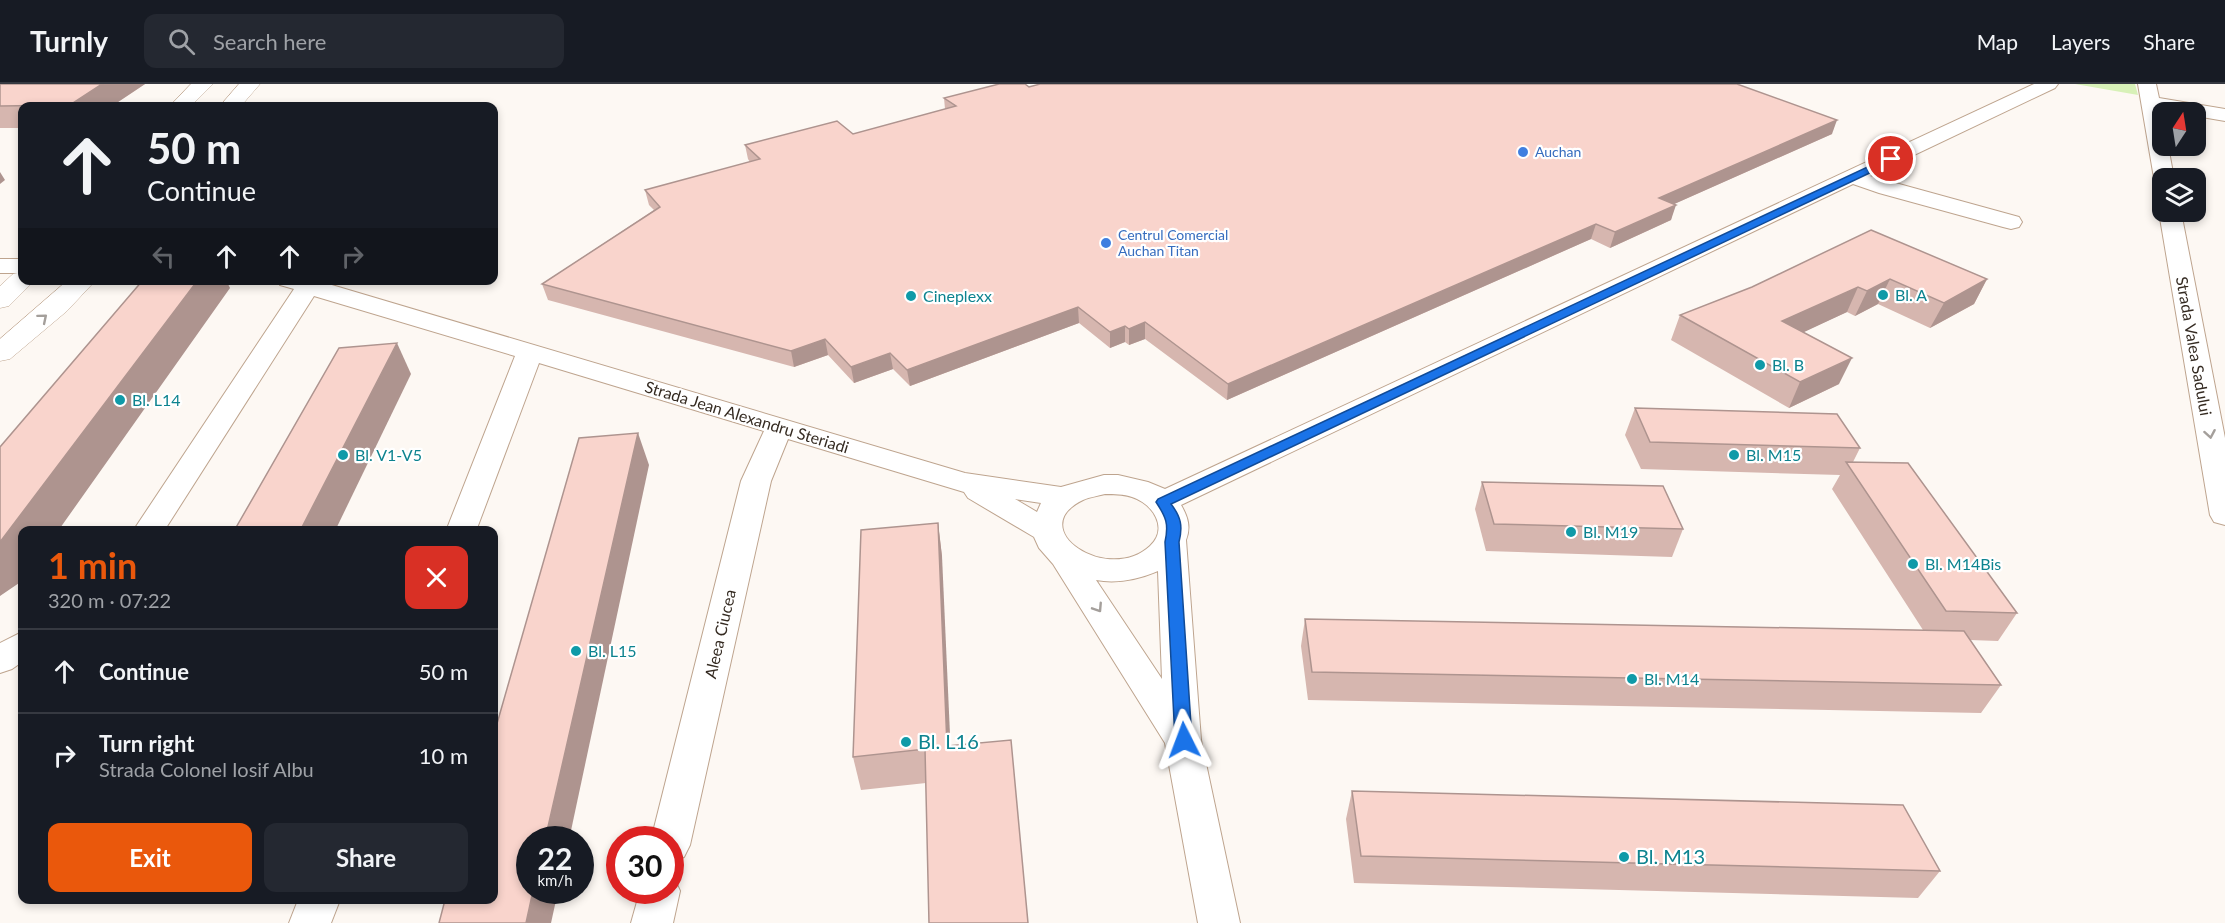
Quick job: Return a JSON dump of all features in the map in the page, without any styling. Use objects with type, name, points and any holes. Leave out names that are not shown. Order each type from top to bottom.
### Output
[{"type":"main road","points":[[184,102],[203,84]]},
{"type":"main road","points":[[234,102],[250,84]]},
{"type":"main road","points":[[0,300],[18,284]]},
{"type":"main road","points":[[0,353],[77,285]]},
{"type":"street","points":[[1163,502],[2049,84]]},
{"type":"street","points":[[2162,168],[2148,93],[2225,114]]},
{"type":"street","points":[[1852,177],[1886,189],[2011,222]]},
{"type":"street","name":"Strada Valea Sadului","points":[[2172,222],[2225,515]]},
{"type":"street","points":[[0,266],[18,266]]},
{"type":"street","points":[[151,526],[297,285]]},
{"type":"street","name":"Strada Jean Alexandru Steriadi","points":[[301,285],[963,482],[1064,497]]},
{"type":"street","points":[[463,526],[530,352]]},
{"type":"street","name":"Aleea Ciucea","points":[[674,826],[756,481],[780,426]]},
{"type":"street","name":"Strada Jean Alexandru Steriadi","points":[[963,482],[1046,530]]},
{"type":"street","points":[[1184,740],[1066,560],[1048,541],[1047,518],[1053,507],[1064,497],[1089,487],[1119,485],[1145,491],[1163,502],[1172,514],[1175,528],[1172,542],[1184,740],[1218,923]]},
{"type":"street","points":[[1066,560],[1095,569],[1127,570],[1147,564],[1162,554],[1172,542]]},
{"type":"street","points":[[0,660],[18,648]]},
{"type":"street","points":[[310,923],[317,904]]},
{"type":"street","points":[[652,923],[657,904]]},
{"type":"green space","points":[[2075,84],[2135,84],[2138,95]]},
{"type":"building","points":[[0,84],[102,84],[75,102],[18,102],[18,106],[0,106]]},
{"type":"building","name":"Centrul Comercial Auchan Titan","points":[[999,84],[1025,84],[1029,87],[1040,84],[1737,84],[1837,120],[1659,198],[1676,205],[1615,232],[1596,224],[1228,384],[1145,322],[1129,329],[1125,326],[1110,332],[1078,307],[907,370],[890,353],[851,367],[825,339],[791,351],[542,284],[660,207],[645,190],[760,159],[745,145],[837,121],[853,134],[956,106],[944,98]]},
{"type":"building","points":[[1871,230],[1987,279],[1944,303],[1890,279],[1867,291],[1858,287],[1782,321],[1852,358],[1800,382],[1680,315],[1752,287]]},
{"type":"building","points":[[139,285],[194,285],[0,542],[0,447]]},
{"type":"building","points":[[397,343],[303,526],[237,526],[339,348]]},
{"type":"building","points":[[1635,408],[1837,414],[1860,448],[1650,442]]},
{"type":"building","name":"Bl. L15","points":[[638,433],[548,826],[516,826],[516,904],[530,904],[526,923],[439,923],[444,904],[498,904],[498,720],[579,438]]},
{"type":"building","points":[[1846,462],[1908,463],[2017,613],[1946,611]]},
{"type":"building","points":[[1482,482],[1663,486],[1683,529],[1494,524]]},
{"type":"building","name":"Bl. L16","points":[[938,523],[947,746],[1011,740],[1028,923],[929,923],[925,749],[853,757],[861,530]]},
{"type":"building","points":[[1305,619],[1964,631],[2001,685],[1312,672]]},
{"type":"building","points":[[1352,791],[1903,805],[1940,871],[1361,856]]},
{"type":"place","name":"Auchan","points":[[1523,152]]},
{"type":"place","name":"Centrul Comercial Auchan Titan","points":[[1106,243]]},
{"type":"place","name":"Bl. A","points":[[1883,295]]},
{"type":"place","name":"Cineplexx","points":[[911,296]]},
{"type":"place","name":"Bl. B","points":[[1760,365]]},
{"type":"place","name":"Bl. L14","points":[[120,400]]},
{"type":"place","name":"Bl. V1-V5","points":[[343,455]]},
{"type":"place","name":"Bl. M15","points":[[1734,455]]},
{"type":"place","name":"Bl. M19","points":[[1571,532]]},
{"type":"place","name":"Bl. M14Bis","points":[[1913,564]]},
{"type":"place","name":"Bl. L15","points":[[576,651]]},
{"type":"place","name":"Bl. M14","points":[[1632,679]]},
{"type":"place","name":"Bl. L16","points":[[906,742]]},
{"type":"place","name":"Bl. M13","points":[[1624,857]]},
{"type":"route","points":[[1184,740],[1172,542],[1175,528],[1172,514],[1163,502],[1891,159]]}]
